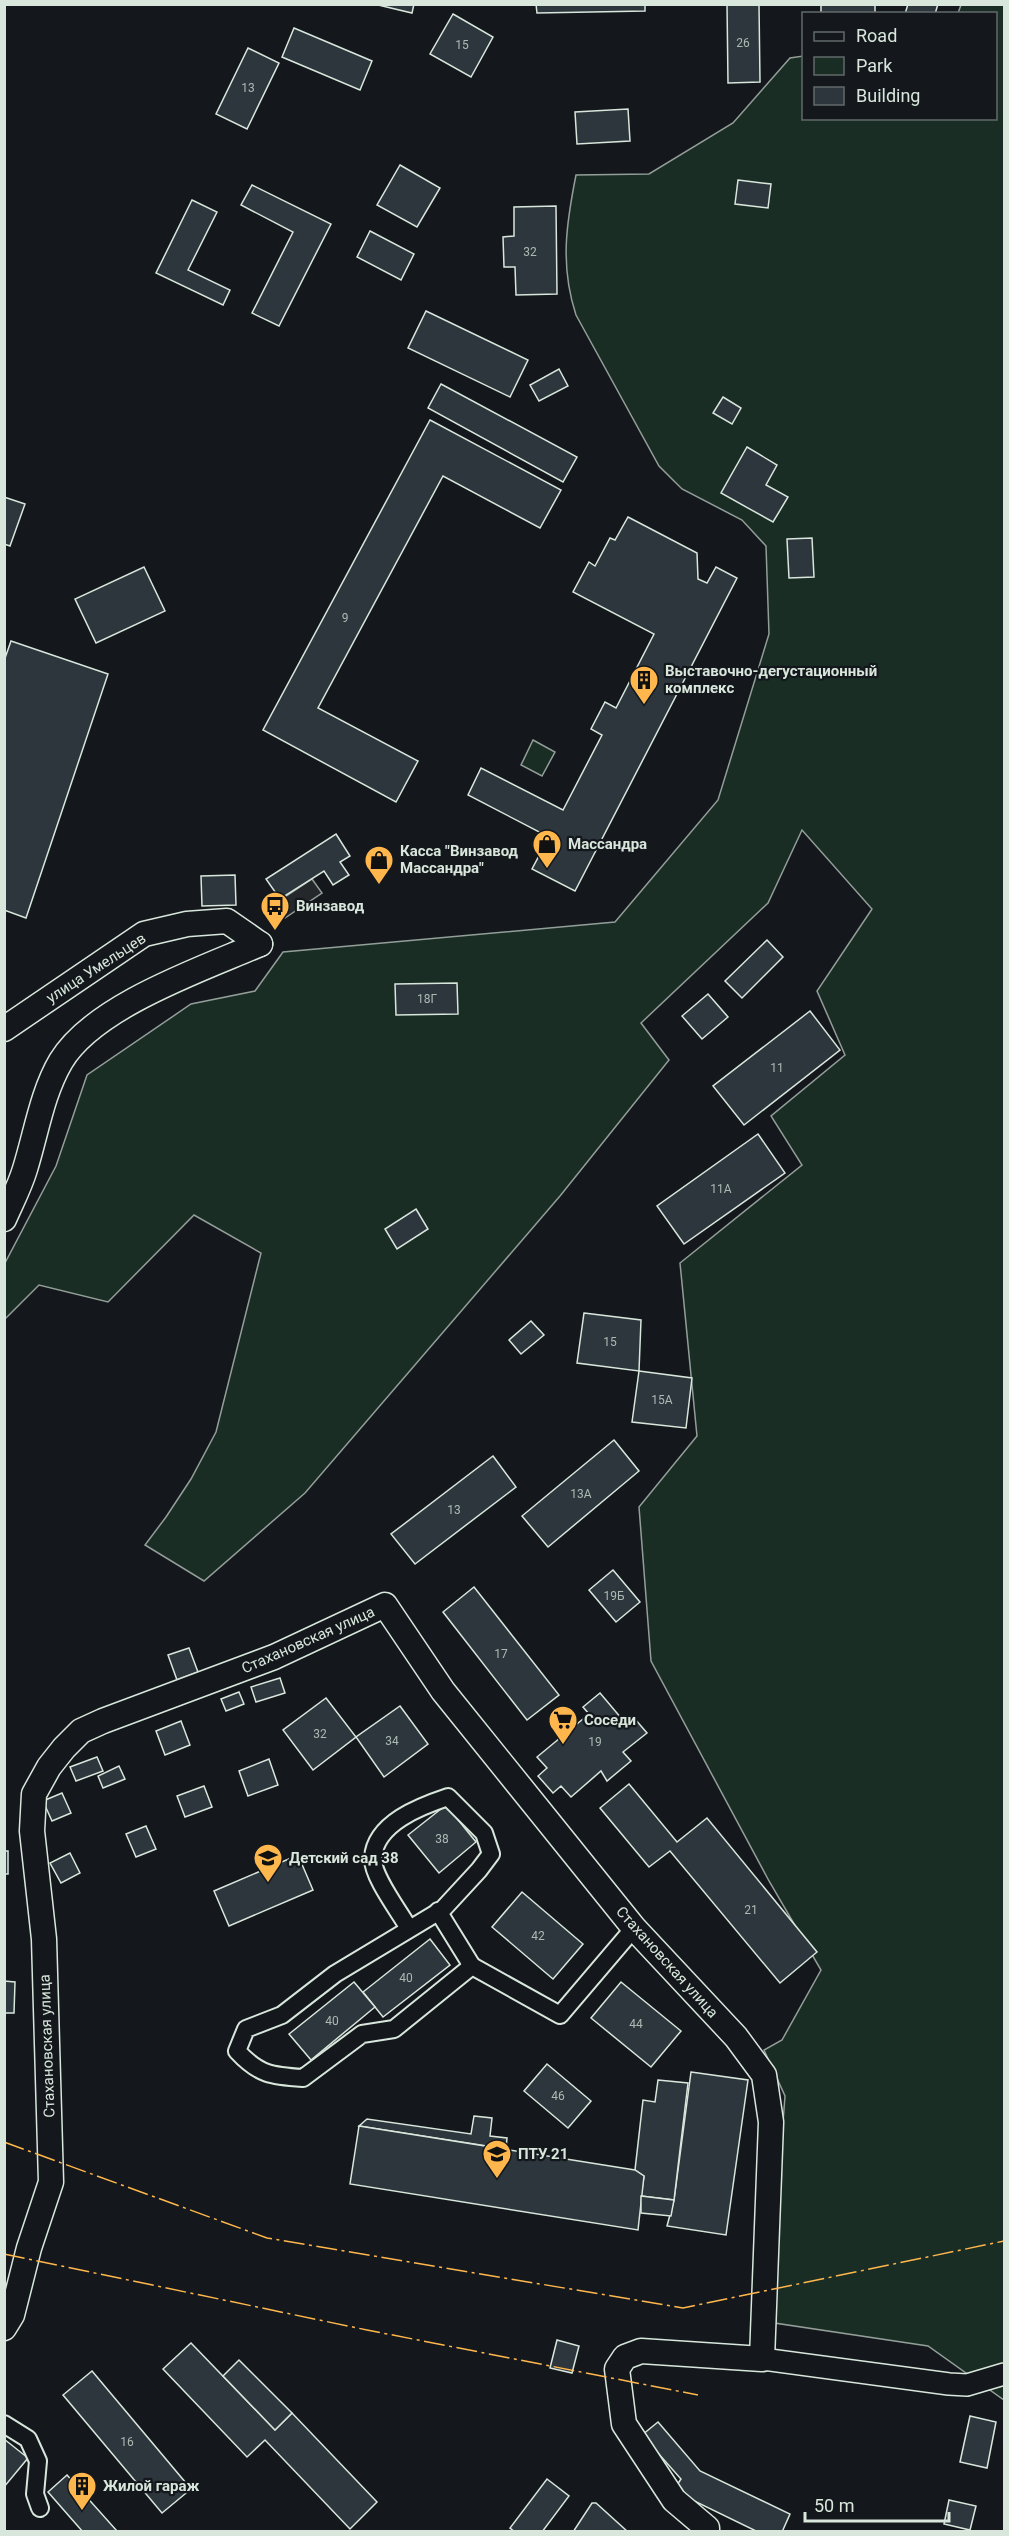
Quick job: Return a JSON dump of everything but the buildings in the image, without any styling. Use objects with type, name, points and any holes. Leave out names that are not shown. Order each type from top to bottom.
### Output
[{"type":"main road","name":"улица Умельцев","points":[[4,1029],[144,934],[187,924],[227,921],[260,944],[141,995],[82,1036],[61,1060],[50,1088],[25,1171],[4,1220]]},
{"type":"main road","name":"Стахановская улица","points":[[4,2328],[12,2315],[29,2248],[51,2182],[44,1939],[32,1831],[34,1794],[64,1748],[81,1731],[274,1657],[385,1605],[443,1691],[634,1928],[736,2037],[764,2075],[771,2122],[762,2359]]},
{"type":"main road","points":[[711,2530],[674,2500],[624,2424],[617,2369],[625,2357],[641,2351],[762,2359]]},
{"type":"street","points":[[408,1928],[378,1876],[373,1858],[379,1841],[393,1822],[418,1807],[448,1797],[484,1833],[491,1854],[479,1870],[438,1911],[335,1974],[282,2015],[246,2029],[237,2051],[252,2067],[272,2076],[303,2078],[362,2034],[394,2029],[472,1966]]},
{"type":"street","points":[[438,1911],[472,1966],[560,2014],[634,1928]]},
{"type":"street","points":[[762,2359],[941,2384],[967,2385],[1005,2374]]},
{"type":"street","points":[[4,2424],[28,2439],[38,2461],[35,2494],[40,2508]]},
{"type":"green space","points":[[961,5],[1004,5],[1004,2400],[928,2346],[768,2322],[785,2096],[764,2050],[782,2040],[821,1970],[769,1881],[651,1661],[639,1507],[697,1436],[680,1263],[802,1165],[771,1116],[845,1055],[817,991],[872,909],[802,830],[768,903],[641,1023],[669,1060],[560,1196],[305,1493],[204,1581],[145,1545],[191,1479],[216,1432],[261,1253],[194,1215],[108,1302],[39,1285],[5,1319],[5,1263],[56,1166],[87,1075],[191,1004],[255,991],[283,952],[615,922],[718,800],[769,634],[766,546],[742,520],[682,489],[659,466],[576,315],[568,279],[566,245],[576,175],[649,174],[733,123],[790,58],[802,56],[802,120],[997,120],[997,12],[958,12]]},
{"type":"green space","points":[[533,740],[555,752],[542,776],[521,765]]},
{"type":"shaded area","points":[[312,879],[322,893],[285,918],[276,903]]},
{"type":"power","points":[[4,2142],[267,2238],[683,2308],[1004,2241]]},
{"type":"power","points":[[4,2254],[367,2330],[698,2395]]},
{"type":"place","name":"Выставочно-дегустационный комплекс","points":[[644,706]]},
{"type":"place","name":"Массандра","points":[[547,870]]},
{"type":"place","name":"Касса \"Винзавод Массандра\"","points":[[379,886]]},
{"type":"place","name":"Винзавод","points":[[275,932]]},
{"type":"place","name":"Соседи","points":[[563,1746]]},
{"type":"place","name":"Детский сад 38","points":[[268,1884]]},
{"type":"place","name":"ПТУ 21","points":[[497,2180]]},
{"type":"place","name":"Жилой гараж","points":[[82,2512]]}]
